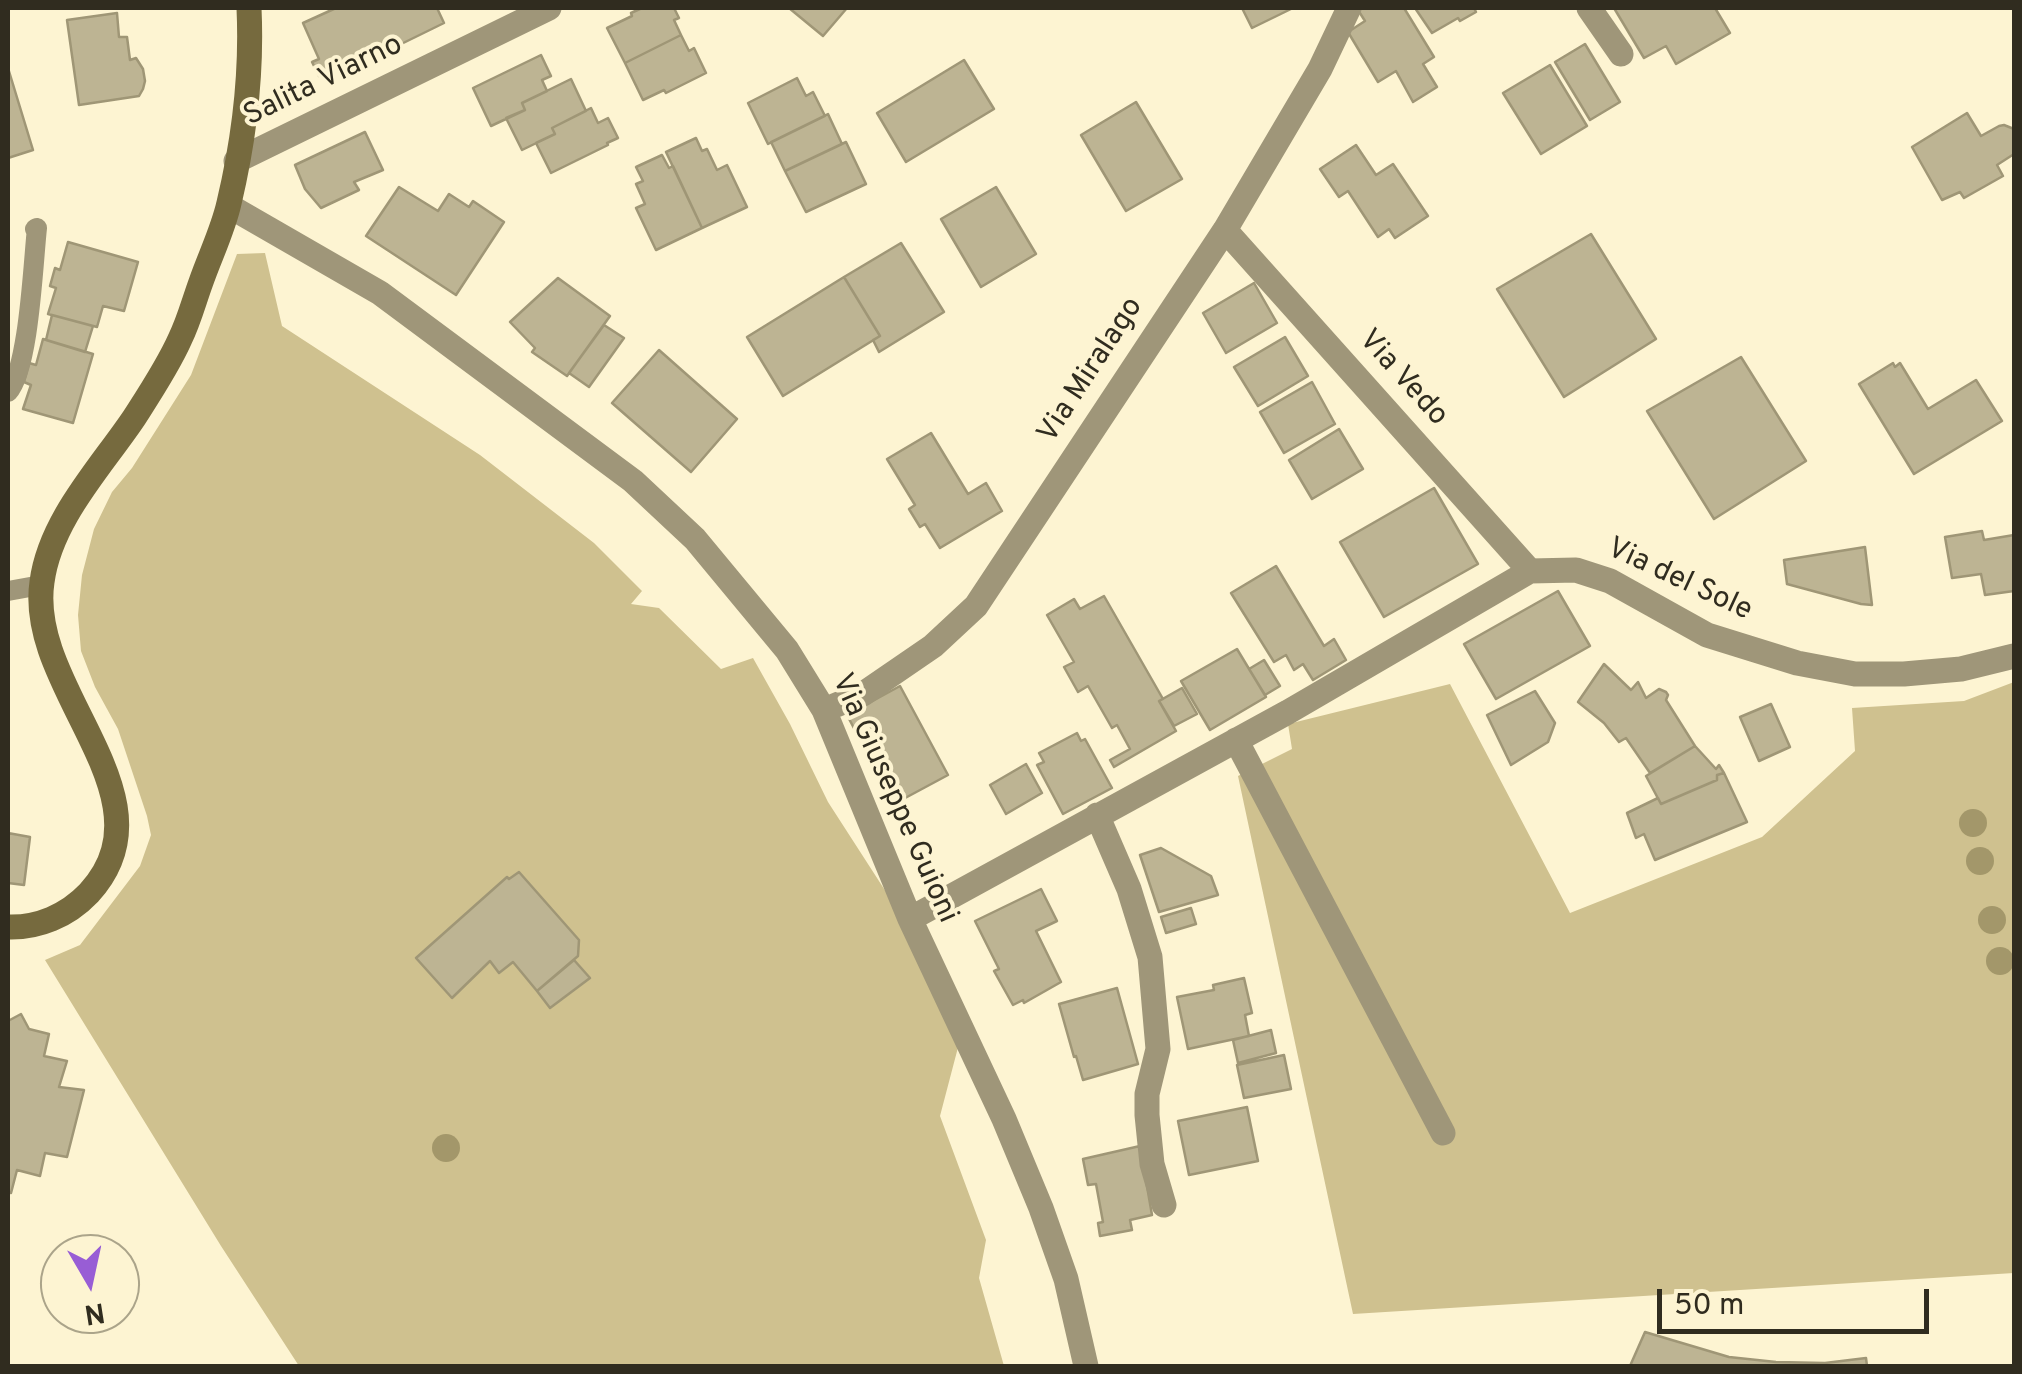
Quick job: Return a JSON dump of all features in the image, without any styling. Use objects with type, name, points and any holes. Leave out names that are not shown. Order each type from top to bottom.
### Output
[{"type":"street","points":[[8,927],[24,928],[54,918],[81,901],[106,871],[114,854],[116,799],[68,696],[48,641],[41,584],[62,526],[88,480],[134,418],[180,340],[229,206],[247,93],[249,8]]},
{"type":"street","name":"Salita Viarno","points":[[236,161],[549,8]]},
{"type":"street","name":"Via Miralago","points":[[824,710],[864,694],[933,646],[976,606],[1225,230],[1320,69],[1349,8]]},
{"type":"street","points":[[1589,8],[1620,54]]},
{"type":"street","name":"Via Giuseppe Guioni","points":[[229,206],[380,293],[633,481],[706,553],[787,650],[824,710],[910,919],[1004,1119],[1066,1279],[1086,1366]]},
{"type":"street","name":"Via Vedo","points":[[1225,230],[1530,571]]},
{"type":"street","name":"Via del Sole","points":[[1530,571],[1576,570],[1610,581],[1707,635],[1796,662],[1855,674],[1961,669],[2014,656]]},
{"type":"street","points":[[910,919],[1236,740],[1530,571]]},
{"type":"street","points":[[1236,740],[1443,1133]]},
{"type":"street","points":[[1097,815],[1129,889],[1150,957],[1158,1049],[1147,1094],[1147,1116],[1152,1164],[1164,1205]]},
{"type":"lane","points":[[8,392],[15,384],[24,354],[37,228],[34,229]]},
{"type":"lane","points":[[8,591],[41,584]]},
{"type":"shaded area","points":[[265,253],[282,326],[480,455],[594,543],[642,591],[631,604],[659,608],[721,669],[753,658],[828,802],[888,895],[961,1036],[940,1116],[986,1240],[979,1278],[1004,1366],[299,1366],[45,960],[80,945],[140,866],[151,835],[118,729],[81,651],[78,615],[82,575],[94,529],[112,492],[132,468],[191,375],[237,254]]},
{"type":"shaded area","points":[[2014,682],[2014,1273],[1353,1314],[1238,776],[1292,749],[1288,724],[1450,684],[1570,913],[1762,837],[1855,751],[1852,708],[1964,701]]},
{"type":"building","points":[[336,8],[437,8],[444,23],[389,50],[387,46],[319,76],[312,62],[319,59],[303,23]]},
{"type":"building","points":[[642,8],[674,8],[679,18],[674,20],[681,35],[625,63],[607,28]]},
{"type":"building","points":[[789,8],[847,8],[823,36]]},
{"type":"building","points":[[1242,8],[1293,8],[1252,28]]},
{"type":"building","points":[[1404,8],[1434,57],[1423,64],[1437,87],[1413,102],[1396,71],[1378,82],[1348,32],[1365,21],[1358,10]]},
{"type":"building","points":[[1415,8],[1474,8],[1476,12],[1432,33]]},
{"type":"building","points":[[1614,8],[1715,8],[1730,33],[1676,64],[1666,46],[1644,58]]},
{"type":"building","points":[[117,13],[119,37],[127,37],[130,60],[136,58],[143,69],[143,89],[139,96],[79,105],[67,20]]},
{"type":"building","points":[[681,35],[689,51],[694,48],[706,73],[643,100],[625,63]]},
{"type":"building","points":[[1585,44],[1620,102],[1590,120],[1555,62]]},
{"type":"building","points":[[541,55],[551,76],[542,80],[547,91],[522,103],[525,110],[491,126],[473,88]]},
{"type":"building","points":[[964,60],[994,109],[906,162],[877,113]]},
{"type":"building","points":[[1550,65],[1587,126],[1541,154],[1503,93]]},
{"type":"building","points":[[8,68],[33,150],[8,158]]},
{"type":"building","points":[[797,78],[806,96],[813,92],[825,116],[768,144],[748,103]]},
{"type":"building","points":[[571,79],[586,111],[552,128],[555,134],[522,150],[506,118],[525,110],[522,103]]},
{"type":"building","points":[[1136,102],[1182,179],[1126,211],[1081,135]]},
{"type":"building","points":[[591,108],[598,123],[608,118],[618,138],[551,173],[536,143],[555,134],[552,128]]},
{"type":"building","points":[[1967,113],[1981,136],[1999,126],[2014,129],[2014,154],[1997,165],[2003,176],[1964,198],[1960,192],[1942,200],[1912,147]]},
{"type":"building","points":[[828,114],[842,144],[785,171],[771,142]]},
{"type":"building","points":[[365,132],[383,170],[354,182],[359,190],[321,208],[305,189],[295,165]]},
{"type":"building","points":[[696,138],[702,151],[707,149],[717,170],[727,165],[747,207],[702,228],[666,152]]},
{"type":"building","points":[[846,142],[866,184],[806,212],[785,171]]},
{"type":"building","points":[[1356,145],[1376,175],[1393,164],[1428,216],[1395,238],[1389,229],[1378,237],[1348,191],[1339,197],[1320,169]]},
{"type":"building","points":[[662,155],[669,168],[673,166],[702,228],[656,250],[636,208],[645,204],[636,184],[643,181],[636,167]]},
{"type":"building","points":[[399,187],[438,211],[449,194],[469,207],[473,201],[504,222],[456,295],[366,236]]},
{"type":"building","points":[[996,187],[1036,254],[981,287],[941,219]]},
{"type":"building","points":[[1591,234],[1656,339],[1564,397],[1497,289]]},
{"type":"building","points":[[68,242],[138,262],[124,311],[103,306],[97,327],[48,314],[56,288],[50,286],[55,268],[60,270]]},
{"type":"building","points":[[901,243],[944,312],[879,352],[873,340],[880,336],[844,277]]},
{"type":"building","points":[[844,277],[880,336],[783,396],[747,337]]},
{"type":"building","points":[[558,278],[610,316],[567,376],[532,352],[535,348],[510,322]]},
{"type":"building","points":[[1254,283],[1277,323],[1226,353],[1203,313]]},
{"type":"building","points":[[52,315],[93,326],[85,352],[46,340]]},
{"type":"building","points":[[604,325],[624,338],[589,387],[569,373]]},
{"type":"building","points":[[1285,337],[1308,376],[1258,406],[1234,367]]},
{"type":"building","points":[[43,339],[93,354],[73,423],[23,409],[31,385],[24,382],[29,363],[36,365]]},
{"type":"building","points":[[659,350],[737,419],[691,472],[612,403]]},
{"type":"building","points":[[1741,357],[1806,461],[1714,519],[1647,411]]},
{"type":"building","points":[[1893,363],[1895,367],[1900,363],[1928,409],[1976,380],[2002,421],[1914,474],[1859,384]]},
{"type":"building","points":[[1312,382],[1335,424],[1284,453],[1260,412]]},
{"type":"building","points":[[1339,429],[1363,469],[1312,499],[1289,460]]},
{"type":"building","points":[[931,433],[968,494],[986,483],[1002,511],[940,548],[925,524],[920,527],[909,509],[915,505],[887,459]]},
{"type":"building","points":[[1434,488],[1478,564],[1384,617],[1340,542]]},
{"type":"building","points":[[1982,531],[1984,540],[2014,535],[2014,591],[1985,595],[1981,574],[1952,578],[1945,537]]},
{"type":"building","points":[[1865,547],[1872,605],[1787,584],[1784,560]]},
{"type":"building","points":[[1276,566],[1324,646],[1334,639],[1346,660],[1313,680],[1303,664],[1294,670],[1286,655],[1274,662],[1231,593]]},
{"type":"building","points":[[1558,591],[1590,646],[1496,699],[1464,644]]},
{"type":"building","points":[[1104,596],[1163,699],[1159,701],[1176,731],[1114,767],[1110,760],[1130,749],[1117,725],[1112,728],[1088,686],[1078,692],[1064,667],[1074,662],[1047,615],[1074,599],[1080,609]]},
{"type":"building","points":[[1237,649],[1266,697],[1210,730],[1181,681]]},
{"type":"building","points":[[1264,660],[1280,686],[1265,695],[1249,669]]},
{"type":"building","points":[[1604,664],[1631,690],[1638,682],[1646,698],[1659,689],[1666,692],[1666,700],[1695,746],[1650,773],[1626,738],[1619,742],[1604,723],[1578,702]]},
{"type":"building","points":[[900,686],[948,775],[894,804],[847,715]]},
{"type":"building","points":[[1182,688],[1197,714],[1174,726],[1159,701]]},
{"type":"building","points":[[1535,691],[1555,723],[1548,742],[1511,765],[1487,715]]},
{"type":"building","points":[[1771,704],[1790,747],[1759,761],[1740,717]]},
{"type":"building","points":[[1077,733],[1081,741],[1085,739],[1112,788],[1063,814],[1037,765],[1044,762],[1039,753]]},
{"type":"building","points":[[1695,746],[1724,773],[1717,775],[1717,780],[1661,804],[1646,776]]},
{"type":"building","points":[[1026,764],[1042,793],[1006,814],[990,785]]},
{"type":"building","points":[[1724,773],[1747,822],[1655,860],[1644,834],[1636,838],[1627,813],[1658,798],[1661,804],[1717,780],[1717,775]]},
{"type":"building","points":[[8,833],[30,837],[24,885],[8,883]]},
{"type":"building","points":[[1161,848],[1211,876],[1218,895],[1159,912],[1140,855]]},
{"type":"building","points":[[519,872],[579,940],[578,956],[537,991],[513,962],[499,973],[490,961],[452,998],[416,958],[507,877]]},
{"type":"building","points":[[1041,889],[1057,921],[1036,931],[1061,982],[1013,1005],[994,971],[999,969],[975,921]]},
{"type":"building","points":[[1191,908],[1196,924],[1166,933],[1161,917]]},
{"type":"building","points":[[574,960],[590,978],[550,1008],[537,991]]},
{"type":"building","points":[[1244,978],[1252,1013],[1245,1015],[1249,1036],[1188,1049],[1177,997],[1214,990],[1213,985]]},
{"type":"building","points":[[1117,988],[1138,1064],[1083,1080],[1059,1004]]},
{"type":"building","points":[[21,1014],[29,1029],[49,1034],[44,1056],[67,1061],[59,1087],[84,1090],[67,1157],[45,1153],[40,1176],[17,1170],[11,1193],[8,1021]]},
{"type":"building","points":[[1271,1030],[1276,1053],[1238,1063],[1233,1040]]},
{"type":"building","points":[[1284,1055],[1291,1089],[1244,1098],[1237,1065]]},
{"type":"building","points":[[1247,1107],[1258,1161],[1189,1175],[1178,1121]]},
{"type":"building","points":[[1140,1146],[1152,1215],[1130,1220],[1132,1230],[1100,1236],[1098,1223],[1103,1222],[1096,1184],[1088,1185],[1083,1159]]},
{"type":"building","points":[[1645,1332],[1729,1357],[1825,1363],[1866,1358],[1867,1366],[1630,1366]]}]
